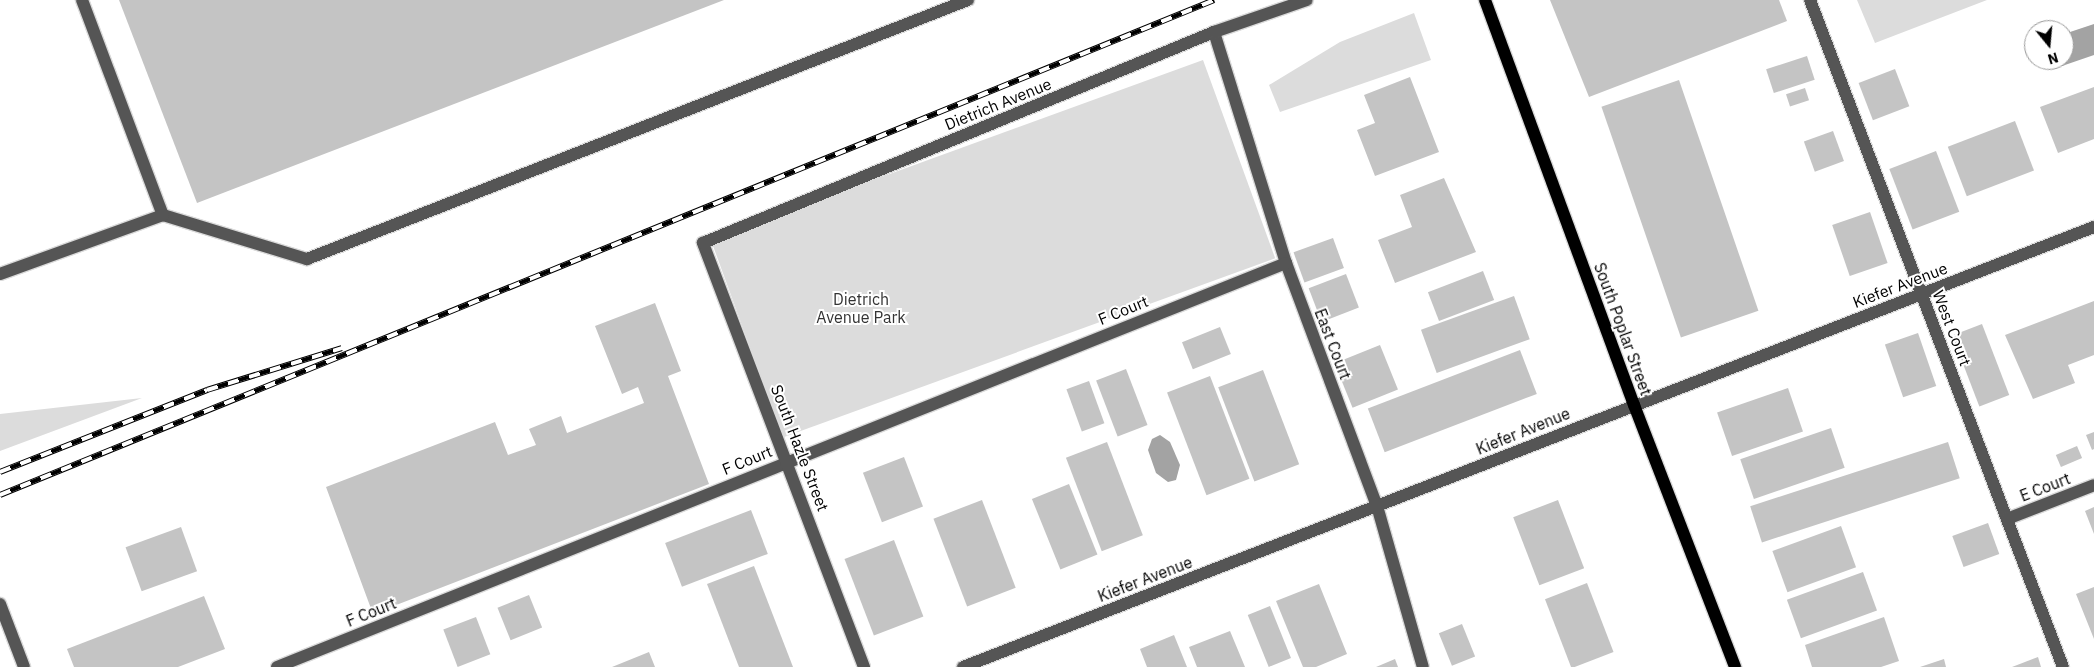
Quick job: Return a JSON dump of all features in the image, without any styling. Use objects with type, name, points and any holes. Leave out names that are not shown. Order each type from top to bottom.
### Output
[{"type":"main road","name":"South Poplar Street","points":[[1485,0],[1634,405],[1735,667]]},
{"type":"street","points":[[82,0],[163,215]]},
{"type":"street","points":[[0,274],[163,215],[307,259],[968,0]]},
{"type":"street","name":"Dietrich Avenue","points":[[703,243],[1214,32],[1307,0]]},
{"type":"street","name":"West Court","points":[[1810,0],[2063,667]]},
{"type":"street","name":"East Court","points":[[1214,32],[1286,263],[1377,506],[1422,667]]},
{"type":"street","name":"Kiefer Avenue","points":[[963,667],[2094,227]]},
{"type":"street","name":"South Hazle Street","points":[[703,243],[788,461],[864,667]]},
{"type":"street","name":"F Court","points":[[277,667],[1286,263]]},
{"type":"street","name":"E Court","points":[[2007,519],[2094,485]]},
{"type":"street","points":[[0,604],[24,667]]},
{"type":"green space","points":[[1857,0],[1987,0],[1875,43]]},
{"type":"green space","points":[[1414,13],[1431,60],[1280,112],[1269,85],[1340,42]]},
{"type":"green space","name":"Dietrich Avenue Park","points":[[1203,60],[1275,258],[783,437],[711,239]]},
{"type":"green space","points":[[142,398],[0,451],[0,414]]},
{"type":"shaded area","points":[[2094,24],[2094,55],[2074,62],[2074,31]]},
{"type":"shaded area","points":[[1160,435],[1170,442],[1180,465],[1176,480],[1168,482],[1156,473],[1148,450],[1152,439]]},
{"type":"building","points":[[119,0],[724,0],[197,203]]},
{"type":"building","points":[[1550,0],[1779,0],[1787,21],[1589,97]]},
{"type":"building","points":[[1807,56],[1815,80],[1774,93],[1766,69]]},
{"type":"building","points":[[1895,69],[1909,106],[1873,120],[1859,83]]},
{"type":"building","points":[[1410,77],[1439,152],[1375,176],[1357,130],[1375,123],[1364,95]]},
{"type":"building","points":[[1679,80],[1758,311],[1681,337],[1601,107]]},
{"type":"building","points":[[2094,87],[2094,139],[2058,153],[2040,107]]},
{"type":"building","points":[[1805,88],[1809,100],[1790,107],[1786,94]]},
{"type":"building","points":[[2015,121],[2034,170],[1967,196],[1948,147]]},
{"type":"building","points":[[1833,131],[1844,161],[1815,172],[1804,142]]},
{"type":"building","points":[[1936,151],[1959,212],[1913,230],[1889,169]]},
{"type":"building","points":[[1444,178],[1476,252],[1395,283],[1378,240],[1412,227],[1400,195]]},
{"type":"building","points":[[1870,212],[1888,263],[1850,276],[1832,225]]},
{"type":"building","points":[[1333,238],[1344,268],[1304,282],[1294,252]]},
{"type":"building","points":[[1483,271],[1494,300],[1439,321],[1428,292]]},
{"type":"building","points":[[1346,274],[1359,308],[1322,322],[1309,288]]},
{"type":"building","points":[[1514,296],[1530,339],[1437,373],[1421,330]]},
{"type":"building","points":[[2094,301],[2094,355],[2068,365],[2075,383],[2033,399],[2005,335]]},
{"type":"building","points":[[655,303],[681,371],[668,376],[709,484],[373,614],[326,487],[495,422],[508,455],[536,445],[529,429],[561,416],[567,433],[644,403],[638,387],[622,394],[595,326]]},
{"type":"building","points":[[1982,324],[2009,395],[1979,406],[1952,335]]},
{"type":"building","points":[[1220,327],[1231,354],[1193,369],[1182,342]]},
{"type":"building","points":[[1918,333],[1936,386],[1903,397],[1885,344]]},
{"type":"building","points":[[1380,345],[1398,390],[1353,408],[1335,363]]},
{"type":"building","points":[[1520,350],[1537,394],[1385,452],[1368,408]]},
{"type":"building","points":[[1126,369],[1148,425],[1118,436],[1096,380]]},
{"type":"building","points":[[1263,370],[1299,464],[1254,481],[1218,387]]},
{"type":"building","points":[[1210,376],[1249,479],[1206,495],[1167,392]]},
{"type":"building","points":[[1089,381],[1104,423],[1082,431],[1066,389]]},
{"type":"building","points":[[1788,388],[1803,431],[1732,456],[1717,412]]},
{"type":"building","points":[[1831,428],[1845,468],[1754,499],[1740,459]]},
{"type":"building","points":[[2094,432],[2094,449],[2092,450],[2086,435]]},
{"type":"building","points":[[1107,442],[1143,535],[1102,551],[1066,458]]},
{"type":"building","points":[[1948,442],[1960,478],[1762,542],[1750,506]]},
{"type":"building","points":[[2077,446],[2082,458],[2061,467],[2056,455]]},
{"type":"building","points":[[904,457],[923,506],[882,522],[863,473]]},
{"type":"building","points":[[1069,484],[1097,554],[1060,569],[1032,499]]},
{"type":"building","points":[[982,500],[1016,588],[967,606],[933,519]]},
{"type":"building","points":[[1558,500],[1584,568],[1539,585],[1513,517]]},
{"type":"building","points":[[2094,507],[2094,534],[2085,511]]},
{"type":"building","points":[[751,510],[768,554],[682,587],[665,543]]},
{"type":"building","points":[[1988,523],[1999,554],[1964,567],[1952,536]]},
{"type":"building","points":[[1841,526],[1856,567],[1787,592],[1772,551]]},
{"type":"building","points":[[181,527],[197,571],[142,591],[126,547]]},
{"type":"building","points":[[894,540],[923,617],[874,636],[845,559]]},
{"type":"building","points":[[754,566],[793,667],[739,667],[707,584]]},
{"type":"building","points":[[1863,572],[1877,611],[1801,638],[1787,600]]},
{"type":"building","points":[[1587,583],[1614,652],[1571,667],[1545,599]]},
{"type":"building","points":[[1319,584],[1347,654],[1316,667],[1303,667],[1276,601]]},
{"type":"building","points":[[2094,587],[2094,639],[2076,594]]},
{"type":"building","points":[[529,595],[542,627],[511,640],[497,608]]},
{"type":"building","points":[[204,596],[225,649],[178,667],[74,667],[67,649]]},
{"type":"building","points":[[1270,606],[1291,658],[1269,667],[1248,615]]},
{"type":"building","points":[[476,617],[490,654],[458,667],[443,630]]},
{"type":"building","points":[[1884,617],[1899,661],[1881,667],[1812,667],[1805,645]]},
{"type":"building","points":[[1462,624],[1475,656],[1452,666],[1439,633]]},
{"type":"building","points":[[1230,631],[1245,667],[1197,667],[1189,647]]},
{"type":"building","points":[[1174,635],[1187,667],[1147,667],[1140,649]]},
{"type":"building","points":[[649,652],[655,667],[612,667]]},
{"type":"building","points":[[2038,657],[2041,667],[2012,667]]},
{"type":"building","points":[[1395,659],[1398,667],[1376,667]]},
{"type":"building","points":[[1944,659],[1946,667],[1920,667]]},
{"type":"railway","points":[[0,495],[1214,0]]},
{"type":"railway","points":[[0,472],[207,390],[342,348]]}]
